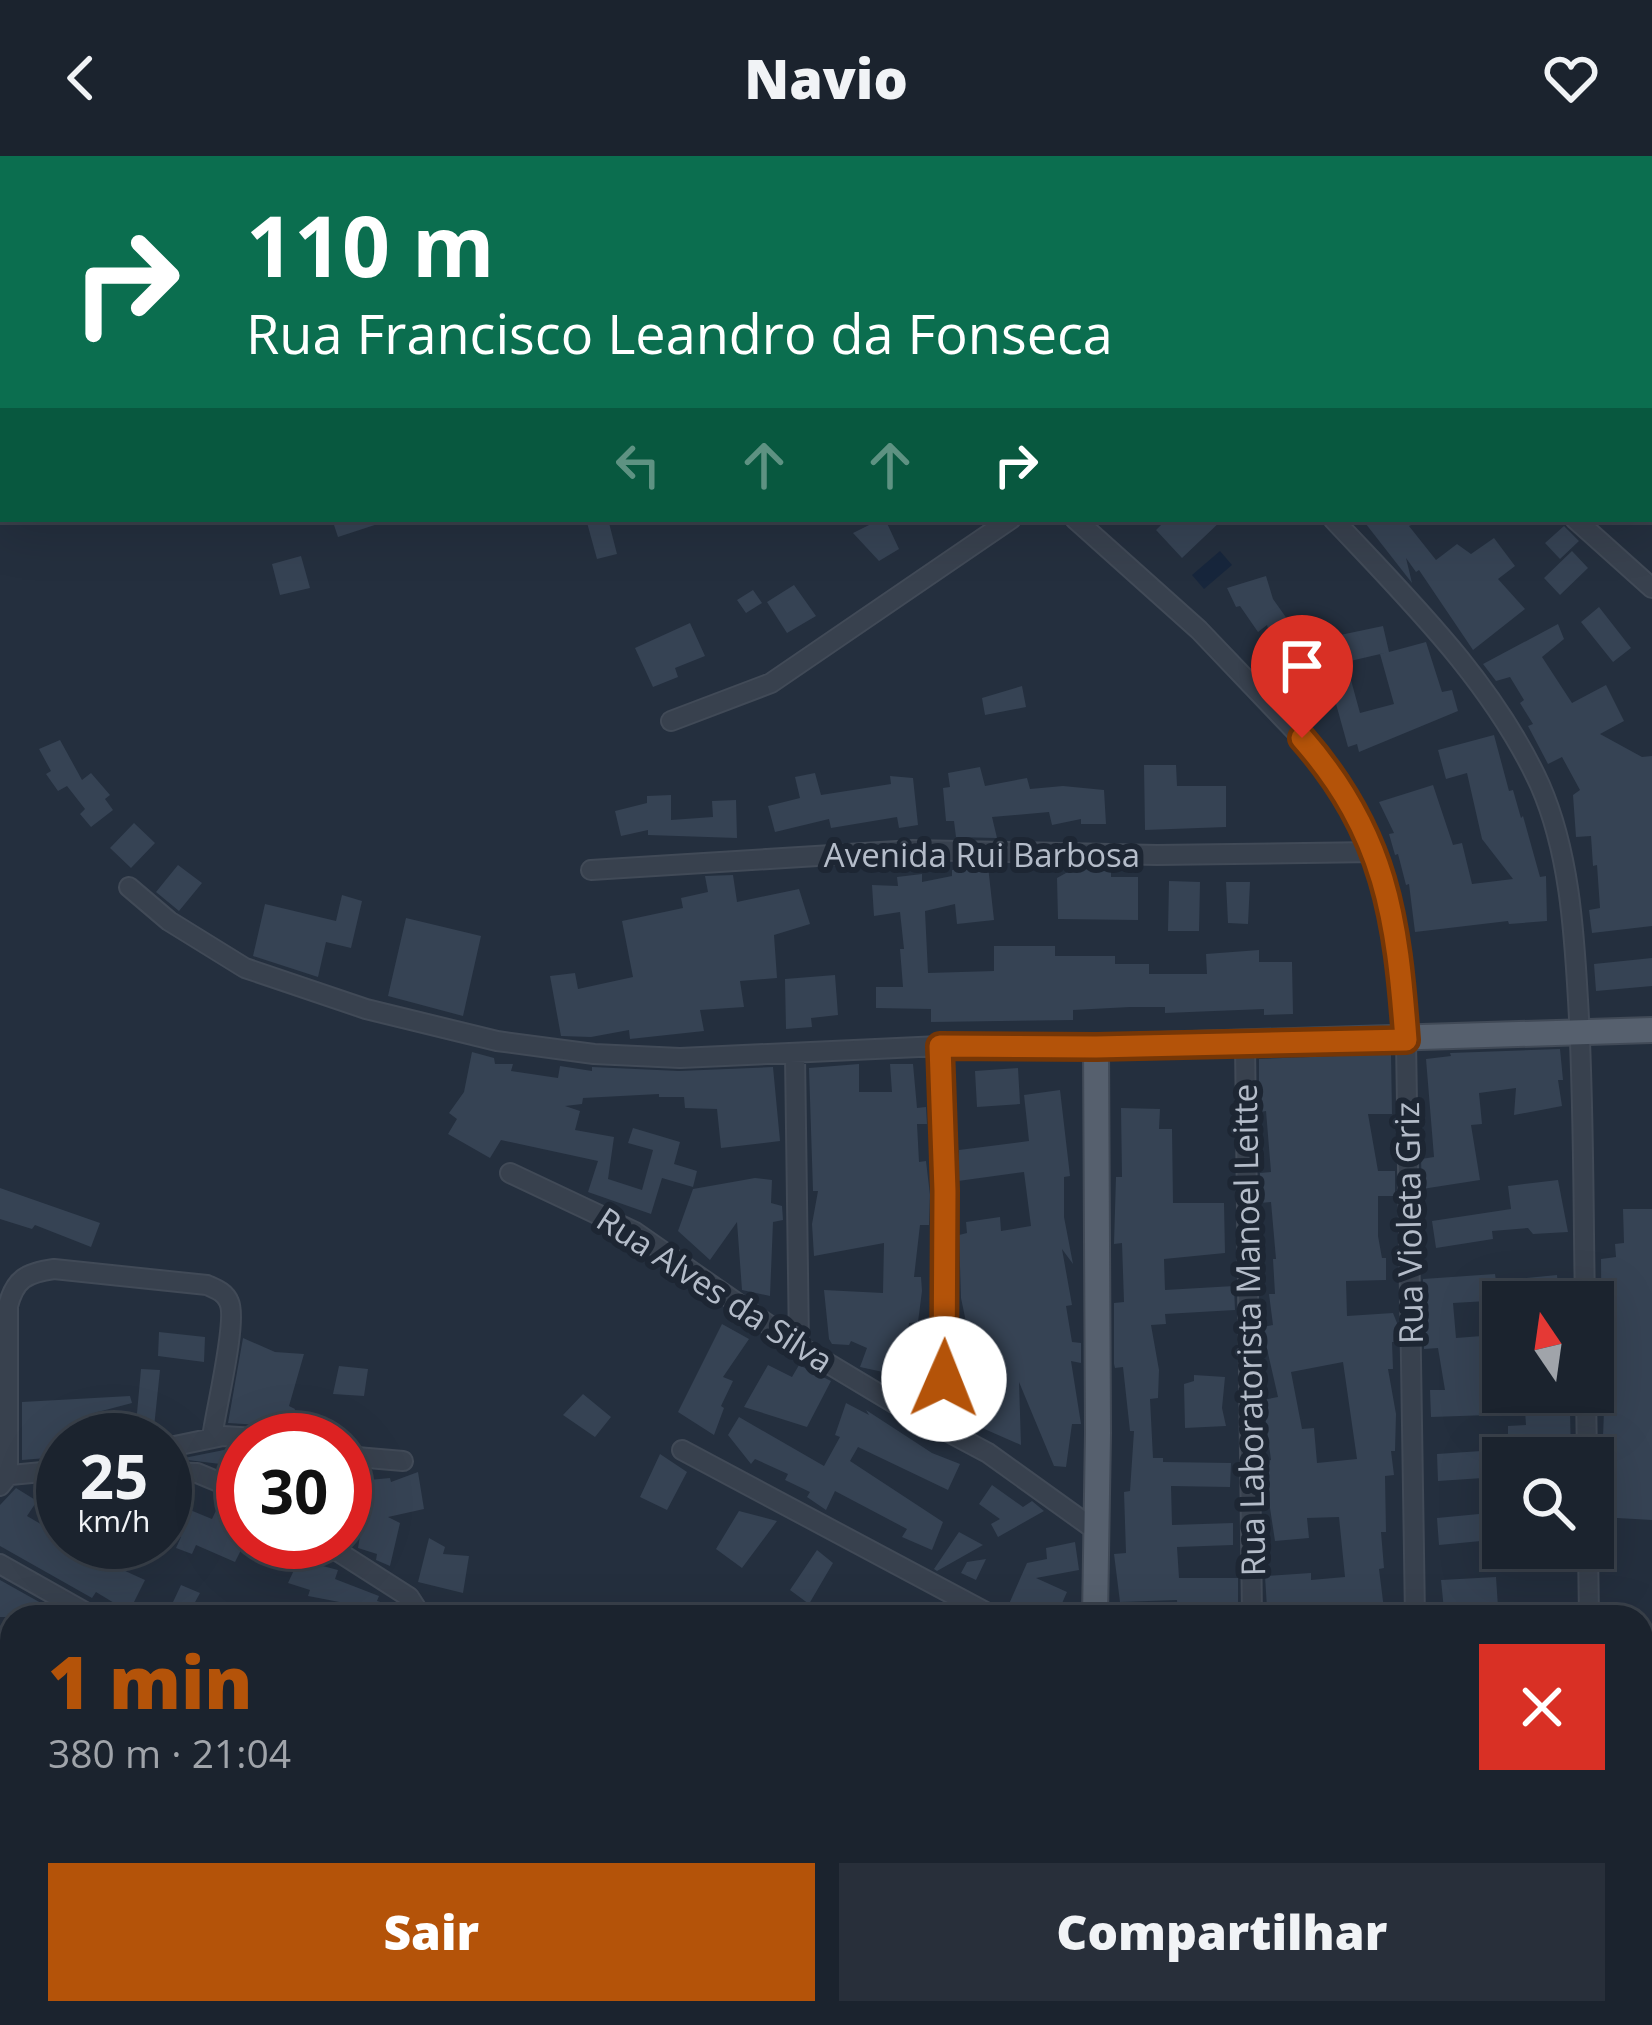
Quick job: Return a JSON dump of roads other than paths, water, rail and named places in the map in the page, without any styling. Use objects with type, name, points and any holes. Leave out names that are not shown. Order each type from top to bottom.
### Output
[{"type":"main road","points":[[1095,1605],[1096,1047],[1652,1030]]},
{"type":"street","points":[[670,721],[771,683],[1007,522]]},
{"type":"street","name":"Rua Violeta Griz","points":[[1078,522],[1199,630],[1302,738],[1347,795],[1374,853],[1395,921],[1406,1040],[1415,1605]]},
{"type":"street","points":[[1336,522],[1482,687],[1522,751],[1557,832],[1570,903],[1580,1032],[1585,1281]]},
{"type":"street","points":[[1578,522],[1652,588]]},
{"type":"street","name":"Avenida Rui Barbosa","points":[[591,870],[913,850],[1374,853]]},
{"type":"street","points":[[129,887],[193,938],[245,968],[446,1030],[594,1054],[680,1058],[940,1046],[1096,1047]]},
{"type":"street","name":"Rua Laboratorista Manoel Leitte","points":[[1245,1043],[1252,1605]]},
{"type":"street","points":[[940,1046],[945,1191],[943,1426]]},
{"type":"street","points":[[795,1055],[799,1346]]},
{"type":"street","name":"Rua Alves da Silva","points":[[510,1173],[634,1232],[799,1346],[943,1426],[1098,1532]]},
{"type":"street","points":[[36,1474],[3,1480],[8,1306],[20,1278],[54,1269],[207,1285],[229,1298],[232,1324],[212,1438]]},
{"type":"street","points":[[192,1442],[216,1438]]},
{"type":"street","points":[[682,1450],[973,1605]]},
{"type":"street","points":[[372,1458],[404,1461]]},
{"type":"street","points":[[0,1564],[52,1605]]},
{"type":"street","points":[[365,1569],[414,1605]]},
{"type":"street","points":[[1588,1569],[1589,1605]]},
{"type":"water","points":[[1220,551],[1232,565],[1204,589],[1192,575]]}]
